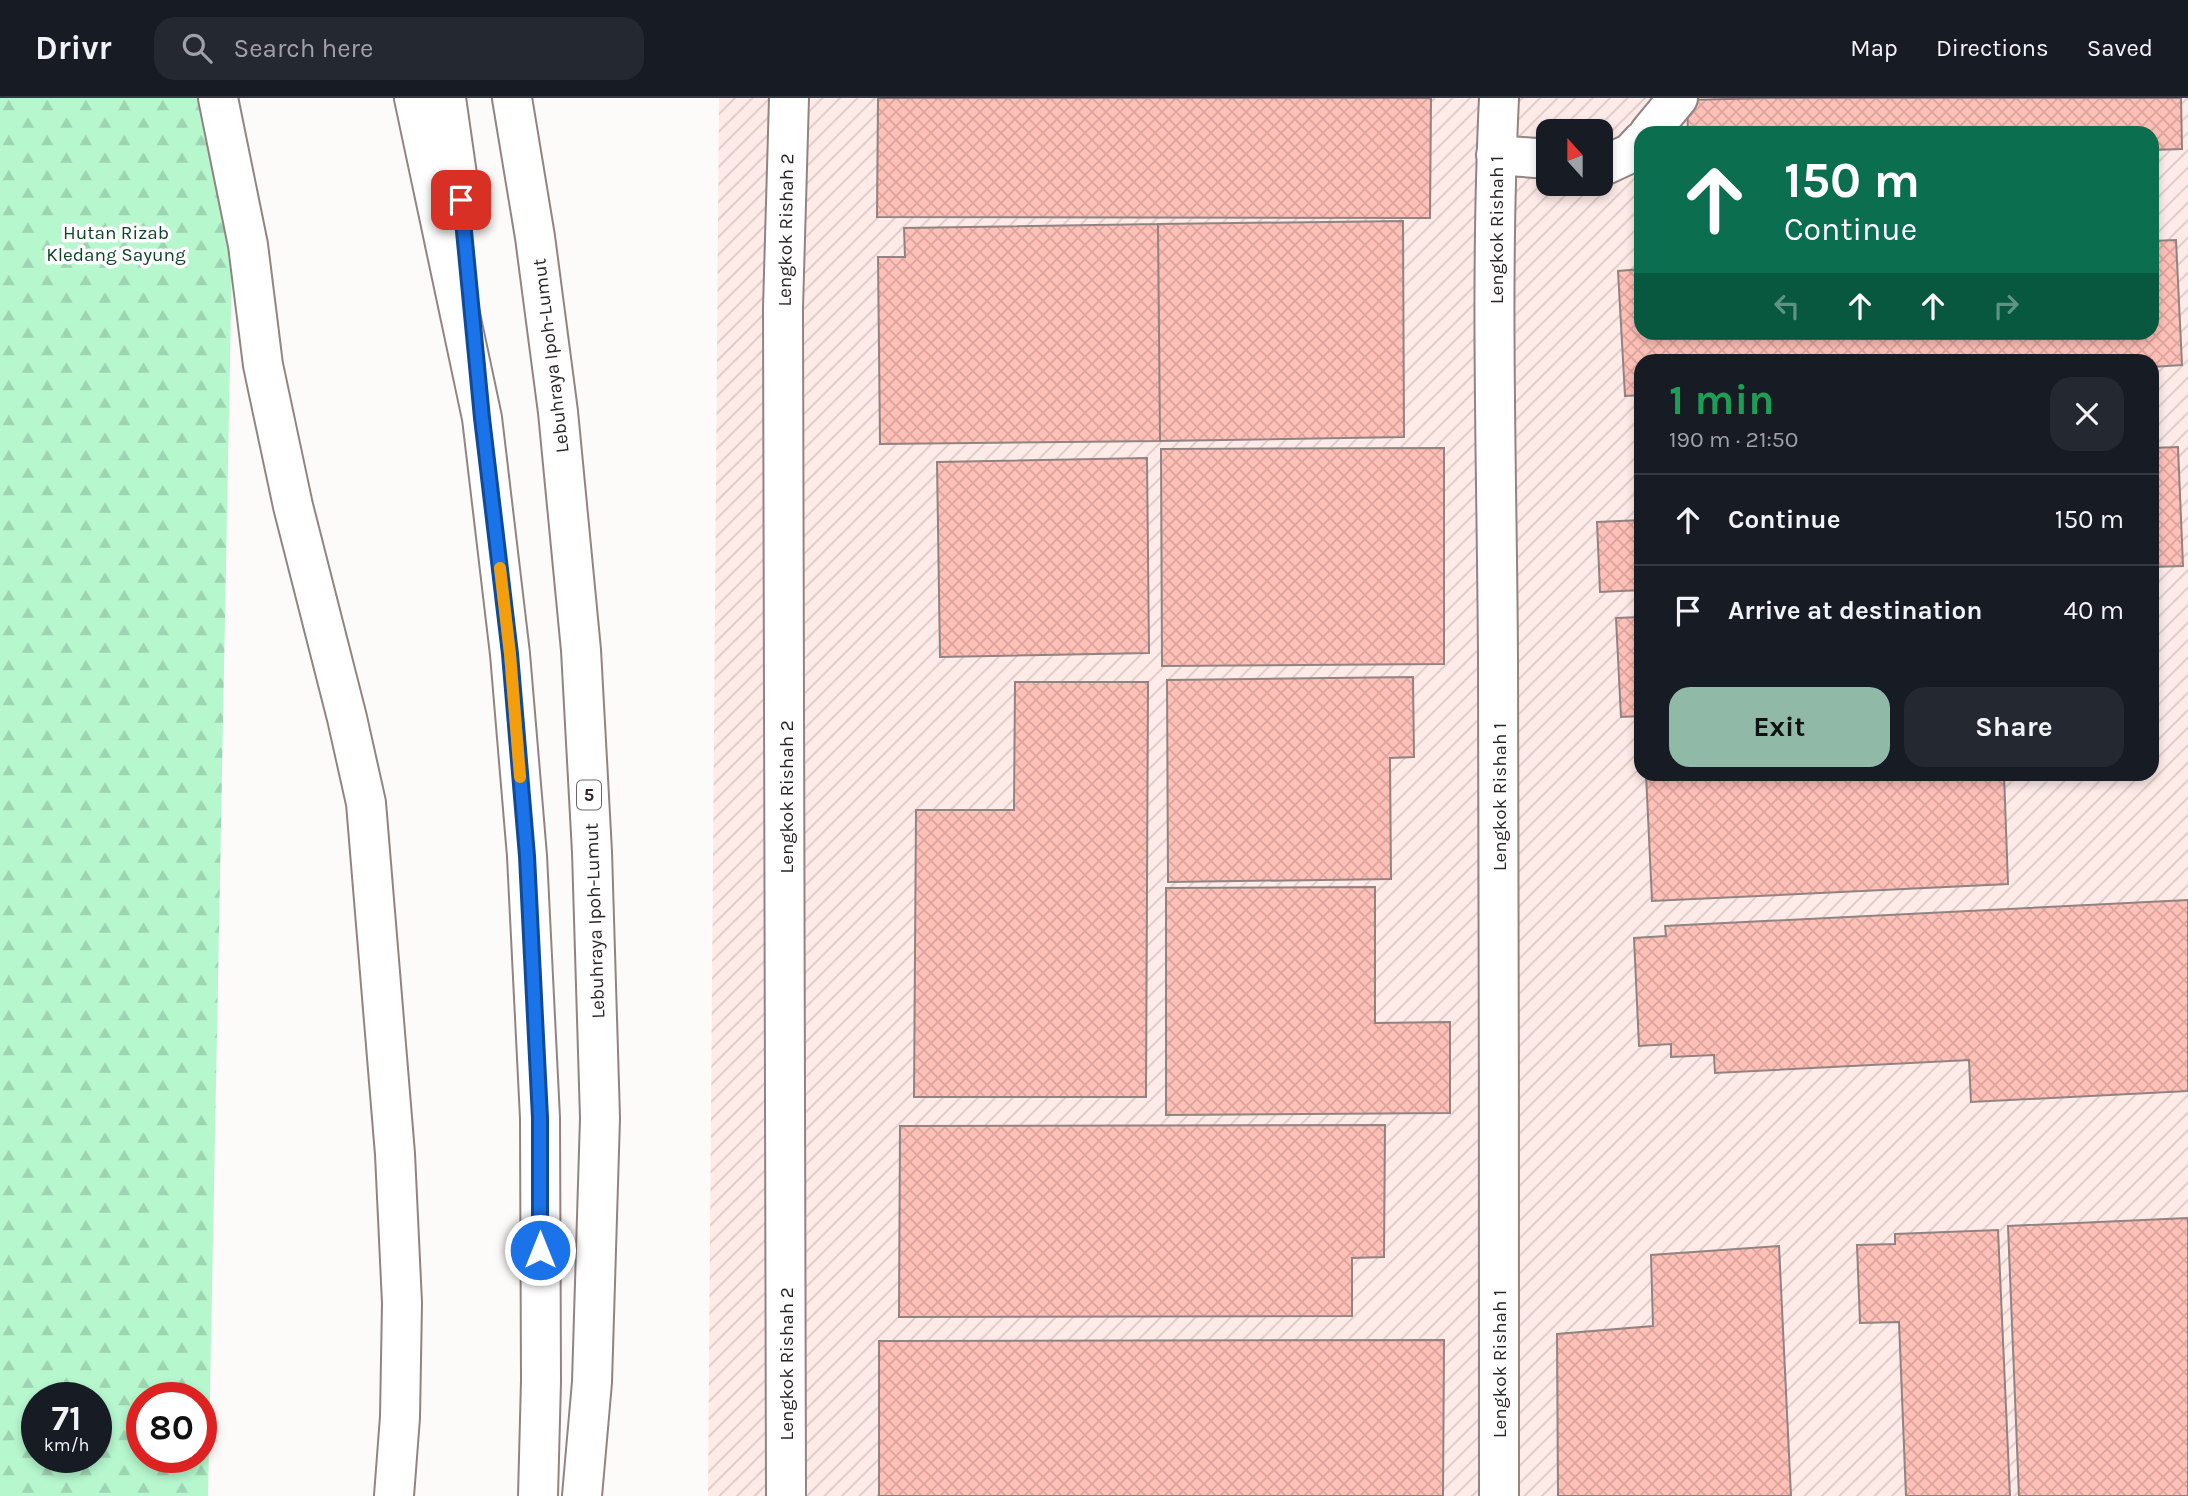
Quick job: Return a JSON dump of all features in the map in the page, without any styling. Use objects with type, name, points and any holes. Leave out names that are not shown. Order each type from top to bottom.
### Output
[{"type":"main road","points":[[218,98],[248,245],[266,378],[293,506],[366,803],[395,1154],[402,1303],[400,1417],[394,1496]]},
{"type":"main road","points":[[414,98],[482,418]]},
{"type":"main road","points":[[446,98],[464,226],[482,418],[510,654],[527,856],[540,1118],[541,1381],[538,1496]]},
{"type":"main road","name":"Lebuhraya Ipoh-Lumut","points":[[512,98],[535,237],[558,412],[581,650],[592,852],[600,1118],[592,1382],[582,1496]]},
{"type":"main road","name":"Lengkok Rishah 2","points":[[786,1496],[783,308],[789,98]]},
{"type":"main road","name":"Lengkok Rishah 1","points":[[1499,98],[1496,155],[1500,912],[1499,1496]]},
{"type":"main road","points":[[1654,126],[1678,98]]},
{"type":"main road","points":[[1614,161],[1634,151]]},
{"type":"main road","points":[[1496,155],[1536,158]]},
{"type":"shaded area","points":[[719,98],[2188,98],[2188,1496],[708,1496]]},
{"type":"green space","name":"Hutan Rizab Kledang Sayung","points":[[0,98],[208,98],[233,205],[210,1382],[126,1382],[126,1473],[208,1473],[208,1496],[0,1496]]},
{"type":"building","points":[[878,98],[1431,98],[1430,218],[877,217]]},
{"type":"building","points":[[2181,98],[2182,149],[2159,150],[2159,126],[1688,126],[1687,100]]},
{"type":"building","points":[[1403,221],[1404,437],[1160,441],[1158,224]]},
{"type":"building","points":[[1158,224],[1160,441],[880,444],[878,257],[905,257],[904,228]]},
{"type":"building","points":[[2176,240],[2182,365],[2159,367],[2159,354],[1634,354],[1634,395],[1625,396],[1618,271],[1634,270],[1634,340],[2159,340],[2159,241]]},
{"type":"building","points":[[2178,447],[2183,566],[2159,567],[2159,448]]},
{"type":"building","points":[[1444,448],[1444,664],[1162,666],[1161,449]]},
{"type":"building","points":[[1147,458],[1149,653],[940,657],[937,462]]},
{"type":"building","points":[[1634,520],[1634,590],[1600,592],[1597,522]]},
{"type":"building","points":[[1634,617],[1634,716],[1621,717],[1616,618]]},
{"type":"building","points":[[1413,677],[1414,757],[1390,758],[1391,879],[1168,882],[1167,680]]},
{"type":"building","points":[[1015,682],[1148,682],[1146,1097],[914,1097],[916,810],[1014,810]]},
{"type":"building","points":[[1646,781],[2004,781],[2008,884],[1652,901]]},
{"type":"building","points":[[1375,887],[1375,1023],[1450,1022],[1450,1113],[1166,1115],[1166,888]]},
{"type":"building","points":[[2188,900],[2188,1091],[1971,1102],[1969,1060],[1715,1073],[1714,1055],[1671,1057],[1671,1044],[1639,1046],[1634,938],[1666,936],[1665,926]]},
{"type":"building","points":[[1385,1125],[1384,1257],[1352,1258],[1352,1316],[899,1317],[900,1126]]},
{"type":"building","points":[[2188,1218],[2188,1496],[2019,1496],[2008,1226]]},
{"type":"building","points":[[1998,1230],[2010,1496],[1906,1496],[1899,1322],[1860,1323],[1857,1245],[1895,1244],[1895,1234]]},
{"type":"building","points":[[1779,1246],[1791,1496],[1558,1496],[1557,1334],[1653,1326],[1651,1255]]},
{"type":"building","points":[[1444,1340],[1443,1496],[879,1496],[879,1341]]},
{"type":"slow traffic","points":[[500,568],[520,777]]},
{"type":"route","points":[[461,200],[482,418],[510,654],[527,856],[540,1118],[540,1250]]}]
